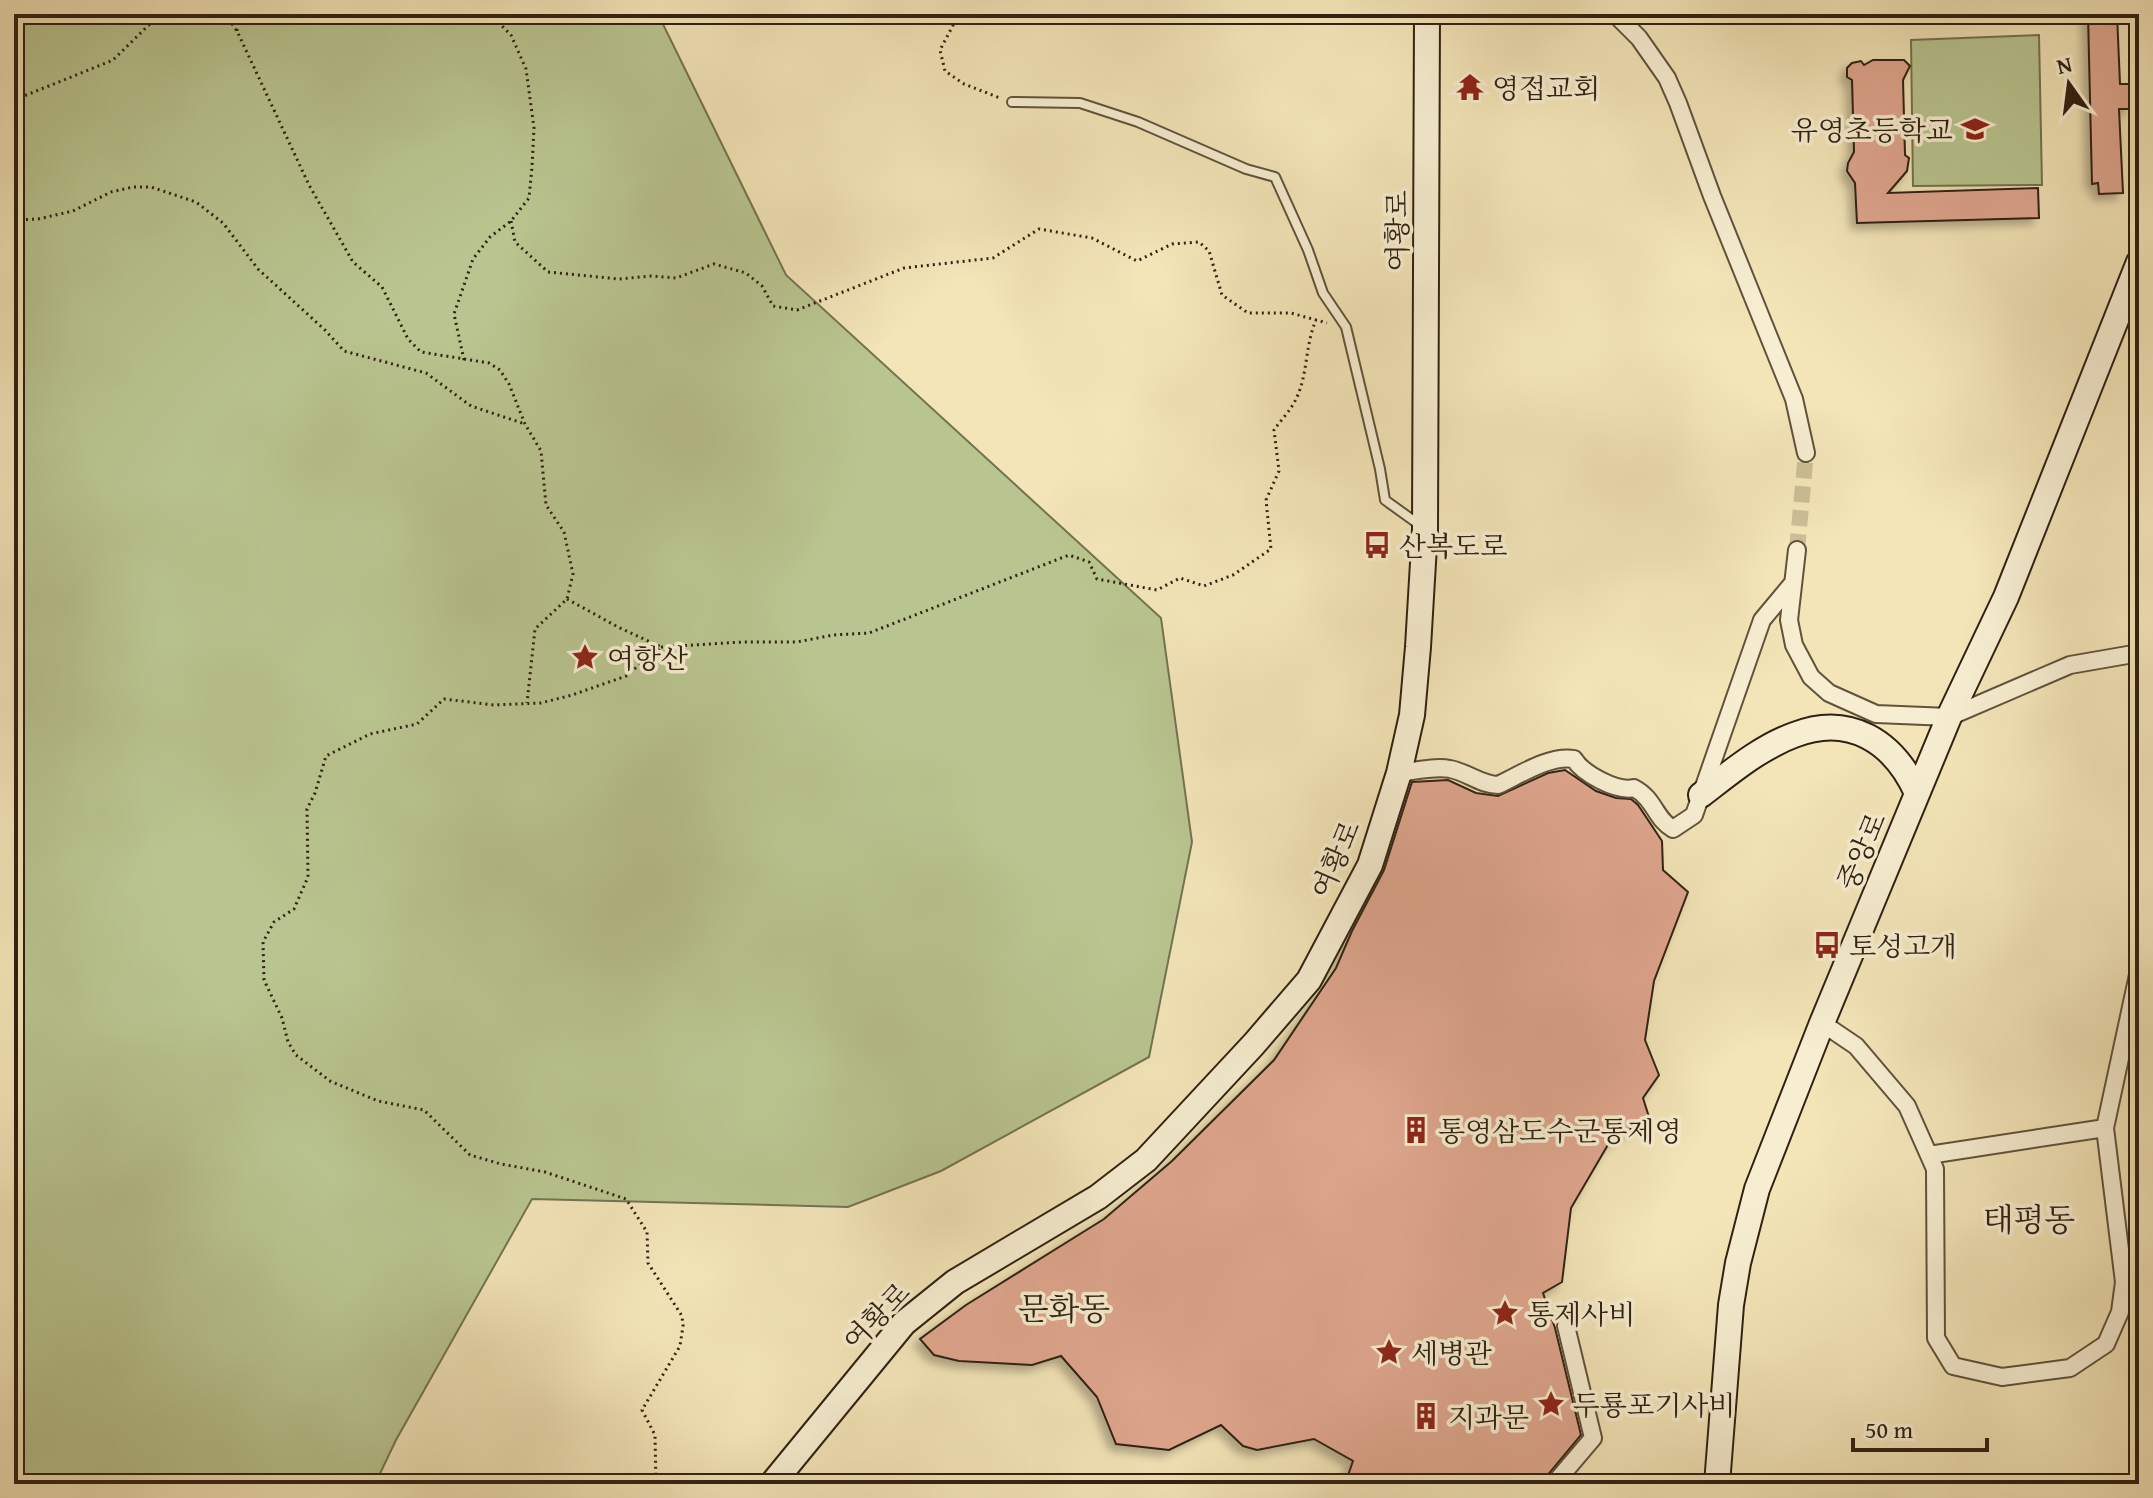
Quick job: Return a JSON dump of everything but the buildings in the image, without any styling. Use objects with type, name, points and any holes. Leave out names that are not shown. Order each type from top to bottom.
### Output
[{"type":"street","name":"여황로","points":[[772,1484],[904,1323],[955,1282],[1098,1197],[1146,1160],[1309,980],[1370,865],[1399,773],[1412,715],[1425,529],[1427,14]]},
{"type":"street","points":[[1615,14],[1639,38],[1667,78],[1678,103],[1794,399],[1806,453]]},
{"type":"street","name":"중앙로","points":[[1717,1484],[1731,1305],[1757,1189],[1917,793],[2006,597],[2139,262]]},
{"type":"street","points":[[1797,550],[1789,620],[1794,645],[1811,677],[1829,693],[1876,714],[1949,717],[2070,665],[2139,653]]},
{"type":"street","points":[[1399,773],[1447,768],[1466,773],[1489,785],[1498,785],[1553,761],[1574,759],[1578,766],[1612,785],[1625,790],[1634,788],[1646,795],[1667,826],[1673,829],[1694,815],[1762,620],[1792,584]]},
{"type":"street","points":[[1701,795],[1764,749],[1796,734],[1829,729],[1862,732],[1889,749],[1917,793]]},
{"type":"street","points":[[1822,1023],[1856,1046],[1907,1106],[1935,1169],[1936,1338],[1953,1366],[2002,1377],[2070,1368],[2106,1344],[2120,1312],[2124,1282],[2105,1128],[2139,970]]},
{"type":"street","points":[[1929,1155],[2105,1128]]},
{"type":"street","points":[[1554,1484],[1593,1438],[1566,1326]]},
{"type":"lane","points":[[1012,102],[1080,103],[1138,122],[1246,169],[1275,177],[1308,250],[1323,293],[1346,327],[1385,500],[1425,529]]},
{"type":"path","points":[[14,100],[113,60],[160,14]]},
{"type":"path","points":[[225,14],[237,31],[309,185],[353,262],[382,287],[408,339],[421,352],[489,363],[500,370],[541,451],[546,505],[564,532],[573,574],[567,599],[535,629],[527,703]]},
{"type":"path","points":[[237,31],[238,14]]},
{"type":"path","points":[[464,360],[454,314],[473,259],[529,198],[534,128],[526,69],[511,35],[490,14]]},
{"type":"path","points":[[959,14],[940,50],[945,71],[964,84],[1012,102]]},
{"type":"path","points":[[14,220],[38,219],[73,211],[111,192],[133,187],[151,187],[186,198],[223,223],[258,269],[344,351],[426,373],[471,406],[525,424]]},
{"type":"path","points":[[511,221],[515,242],[548,272],[619,279],[651,276],[676,278],[714,264],[746,273],[762,286],[773,306],[797,310],[904,268],[993,258],[1039,229],[1092,238],[1137,261],[1172,244],[1199,242],[1209,251],[1222,295],[1248,313],[1291,313],[1346,327]]},
{"type":"path","points":[[567,599],[661,647],[797,642],[833,635],[869,633],[1069,555],[1089,562],[1097,579],[1157,590],[1180,578],[1204,586],[1233,575],[1271,549],[1266,500],[1279,471],[1274,430],[1297,398],[1307,359],[1308,338],[1316,320]]},
{"type":"path","points":[[656,1484],[655,1435],[642,1410],[680,1346],[682,1316],[648,1263],[647,1232],[626,1199],[545,1172],[470,1155],[424,1110],[378,1101],[330,1081],[296,1055],[288,1042],[282,1018],[264,980],[263,942],[274,922],[294,909],[308,877],[307,809],[326,756],[370,734],[417,724],[444,699],[494,705],[527,703],[605,685],[626,676],[661,647]]},
{"type":"green space","points":[[14,14],[658,14],[786,275],[1161,618],[1192,842],[1149,1057],[941,1171],[848,1207],[532,1199],[396,1440],[375,1484],[14,1484]]},
{"type":"green space","points":[[2039,35],[2042,185],[1913,186],[1911,40]]},
{"type":"tunnel","points":[[1797,550],[1806,453]]},
{"type":"place","name":"영접교회","points":[[1470,87]]},
{"type":"place","name":"유영초등학교","points":[[1975,129]]},
{"type":"place","name":"산복도로","points":[[1377,545]]},
{"type":"place","name":"여항산","points":[[585,657]]},
{"type":"place","name":"토성고개","points":[[1827,945]]},
{"type":"place","name":"통영삼도수군통제영","points":[[1416,1130]]},
{"type":"place","name":"통제사비","points":[[1505,1313]]},
{"type":"place","name":"세병관","points":[[1389,1352]]},
{"type":"place","name":"두룡포기사비","points":[[1551,1404]]},
{"type":"place","name":"지과문","points":[[1426,1416]]},
{"type":"district","name":"태평동","points":[[2029,1219]]},
{"type":"district","name":"문화동","points":[[1064,1308]]}]
